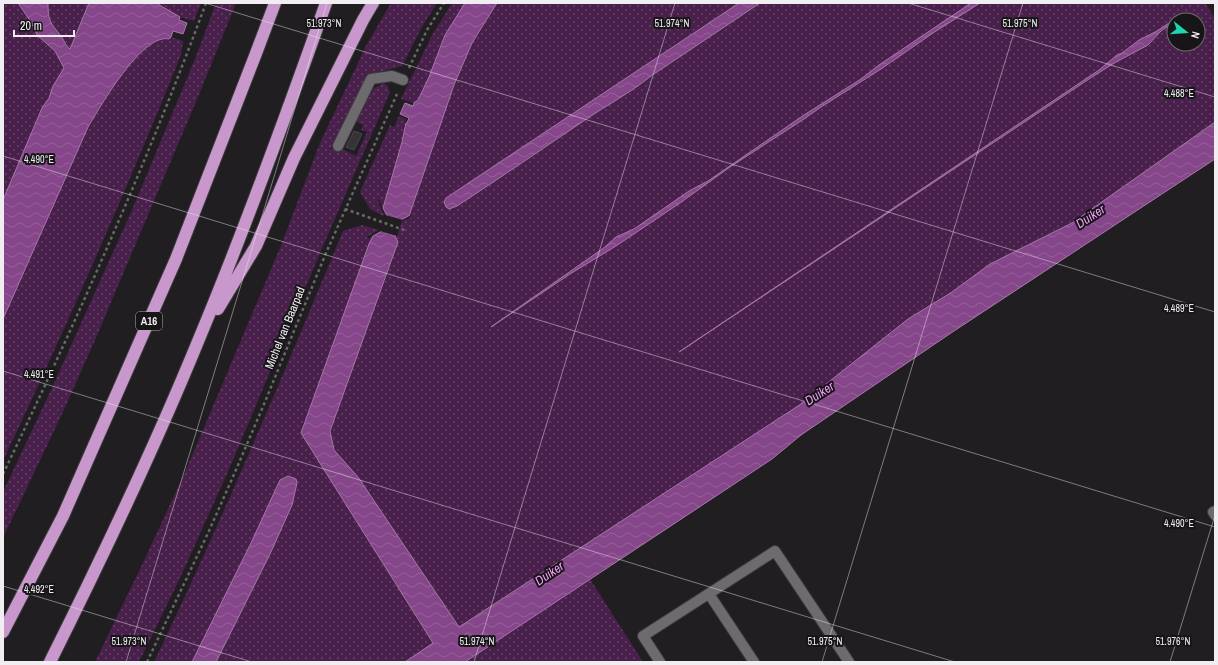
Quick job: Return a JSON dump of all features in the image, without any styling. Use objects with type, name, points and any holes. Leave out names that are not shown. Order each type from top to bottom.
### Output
[{"type":"highway","name":"A16","points":[[3,632],[63,516],[176,259],[275,3]]},
{"type":"highway","points":[[50,662],[129,500],[200,339],[253,206],[326,3]]},
{"type":"highway","points":[[200,339],[256,246],[294,158],[373,3]]},
{"type":"lane","points":[[338,146],[371,79],[392,76],[403,80]]},
{"type":"lane","points":[[1215,511],[1213,512],[1215,515]]},
{"type":"lane","points":[[660,662],[643,636],[775,551],[849,662]]},
{"type":"lane","points":[[709,594],[754,662]]},
{"type":"path","points":[[3,474],[46,384],[131,192],[183,66],[206,3]]},
{"type":"path","name":"Michel van Baarpad","points":[[147,662],[209,531],[256,423],[326,253],[403,80],[427,30],[444,3]]},
{"type":"path","points":[[345,209],[407,231]]},
{"type":"shaded area","points":[[3,3],[18,3],[31,22],[37,35],[55,51],[64,68],[53,86],[49,98],[42,108],[3,200]]},
{"type":"shaded area","points":[[48,3],[89,3],[70,50],[50,21],[48,14]]},
{"type":"shaded area","points":[[156,3],[201,3],[194,21],[180,17]]},
{"type":"shaded area","points":[[216,3],[236,3],[198,97],[95,340],[62,414],[3,538],[3,492],[52,388],[132,210],[195,59]]},
{"type":"shaded area","points":[[391,3],[437,3],[422,27],[402,66],[368,75],[331,148],[340,152],[342,149],[356,156],[367,132],[361,130],[363,125],[355,121],[370,91],[383,83],[387,85],[390,92],[320,253],[230,467],[181,576],[139,662],[95,662],[186,470],[280,248],[320,143],[366,46]]},
{"type":"shaded area","points":[[452,3],[465,3],[445,35],[424,90],[414,103],[401,99],[432,35]]},
{"type":"shaded area","points":[[497,3],[739,3],[446,198],[444,200],[446,207],[449,209],[457,206],[760,3],[1205,3],[1215,18],[1215,122],[1072,223],[990,264],[952,292],[908,319],[801,404],[459,627],[358,477],[334,450],[330,431],[398,242],[395,236],[400,220],[472,43]]},
{"type":"shaded area","points":[[171,37],[183,41],[181,55],[95,259],[3,461],[3,319],[88,127],[112,88],[135,59],[147,47],[158,40],[169,39]]},
{"type":"shaded area","points":[[399,116],[406,119],[402,142],[383,208],[377,199],[384,215],[383,216],[370,209],[360,192],[390,125],[394,127]]},
{"type":"shaded area","points":[[362,225],[379,230],[367,237],[368,239],[373,236],[301,433],[433,644],[405,662],[216,662],[270,554],[292,505],[288,476],[280,480],[251,543],[192,662],[154,662],[252,448],[343,231]]},
{"type":"shaded area","points":[[590,579],[643,662],[465,662]]},
{"type":"water","points":[[18,3],[48,3],[48,14],[50,21],[70,49],[89,3],[156,3],[180,17],[179,20],[187,23],[183,34],[173,31],[169,39],[158,40],[147,47],[123,73],[102,104],[88,127],[3,319],[3,200],[42,108],[49,98],[53,86],[64,68],[55,51],[37,35],[31,22]]},
{"type":"water","name":"Duiker","points":[[465,3],[497,3],[472,43],[454,85],[409,216],[400,220],[395,236],[398,242],[330,431],[334,450],[358,477],[459,627],[801,404],[908,319],[952,292],[990,264],[1072,223],[1215,122],[1215,159],[951,333],[801,435],[772,459],[465,662],[405,662],[433,643],[301,433],[369,244],[373,236],[382,231],[387,216],[383,208],[406,123],[409,118],[400,114],[405,103],[413,106],[418,100],[429,77],[445,35]]},
{"type":"water","points":[[739,3],[760,3],[457,206],[449,209],[446,207],[444,202],[446,198]]},
{"type":"water","points":[[971,3],[980,3],[730,167],[616,246],[570,274],[491,327],[605,247],[616,237],[634,229],[689,191],[708,181],[804,115],[861,79],[879,65]]},
{"type":"water","points":[[1166,25],[1166,28],[1148,45],[1092,77],[679,352],[1099,70],[1139,40]]},
{"type":"water","points":[[288,476],[296,479],[297,483],[292,505],[270,554],[216,662],[192,662],[251,543],[280,480]]},
{"type":"pier","points":[[381,207],[385,215],[403,220],[411,215],[410,218],[402,221],[397,236],[380,231],[371,236],[381,230],[385,216]]},
{"type":"building","points":[[354,131],[362,134],[354,150],[346,147]]}]
